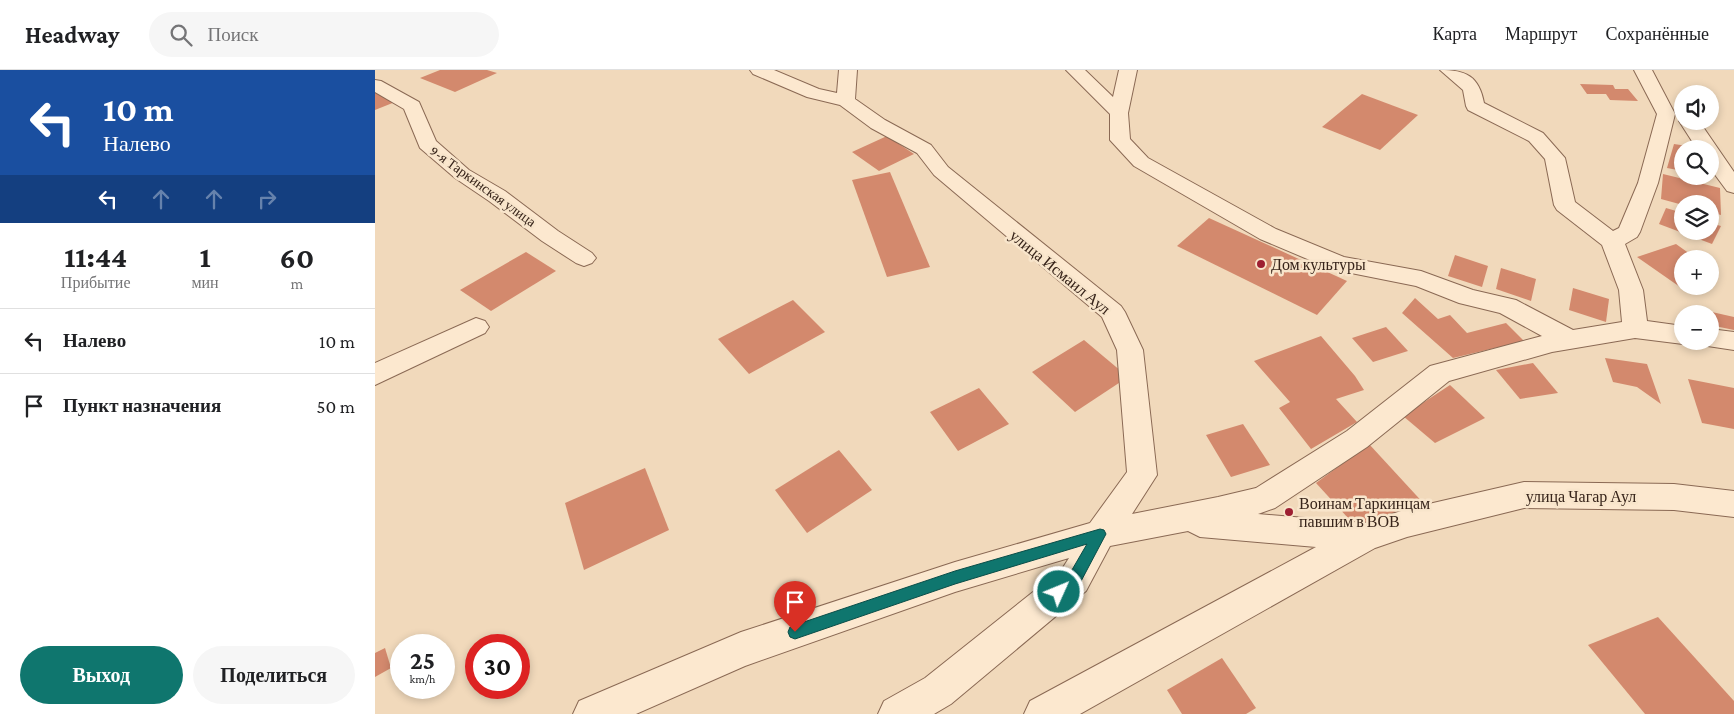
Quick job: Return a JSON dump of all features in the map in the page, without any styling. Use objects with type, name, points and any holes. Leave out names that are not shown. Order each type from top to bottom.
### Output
[{"type":"street","points":[[761,71],[813,93],[845,101],[848,70]]},
{"type":"street","points":[[1075,70],[1119,113]]},
{"type":"street","points":[[1128,70],[1119,113],[1119,140],[1141,162],[1268,234],[1339,264],[1421,279],[1468,297],[1507,306],[1571,340]]},
{"type":"street","points":[[1449,70],[1472,88],[1475,106],[1536,137],[1555,158],[1565,205],[1612,240],[1631,290],[1635,329]]},
{"type":"street","points":[[1612,240],[1629,232],[1674,117],[1643,70]]},
{"type":"street","name":"9-я Таркинская улица","points":[[375,85],[412,106],[427,144],[462,174],[497,196],[550,236],[584,258]]},
{"type":"street","name":"улица Исмаил Аул","points":[[845,101],[878,124],[924,149],[941,171],[1112,312],[1130,350],[1142,475],[1100,534],[1074,580],[938,691],[897,714]]},
{"type":"street","points":[[1719,166],[1734,187]]},
{"type":"street","points":[[375,375],[476,328]]},
{"type":"street","points":[[592,714],[741,650],[955,577],[1100,534],[1218,511],[1264,498],[1357,439],[1440,373],[1571,340],[1635,329],[1674,334]]},
{"type":"street","points":[[1719,339],[1734,340]]},
{"type":"street","name":"улица Чагар Аул","points":[[1164,520],[1365,537],[1407,523],[1524,495],[1674,497],[1734,504]]},
{"type":"street","points":[[1043,714],[1365,537]]},
{"type":"building","points":[[440,70],[487,70],[497,73],[455,92],[420,78]]},
{"type":"building","points":[[1580,84],[1613,85],[1615,89],[1628,89],[1638,101],[1610,100],[1606,94],[1587,94]]},
{"type":"building","points":[[375,93],[377,93],[395,102],[375,110]]},
{"type":"building","points":[[1362,94],[1418,115],[1380,150],[1322,127]]},
{"type":"building","points":[[887,136],[914,154],[879,171],[852,152]]},
{"type":"building","points":[[1674,144],[1674,169],[1667,168]]},
{"type":"building","points":[[890,172],[930,267],[887,277],[852,180]]},
{"type":"building","points":[[1663,174],[1674,177],[1674,185],[1708,185],[1720,188],[1721,215],[1719,214],[1719,195],[1674,195],[1674,203],[1661,199]]},
{"type":"building","points":[[1666,208],[1674,210],[1674,230],[1659,224]]},
{"type":"building","name":"Дом культуры","points":[[1209,218],[1347,281],[1317,315],[1177,246]]},
{"type":"building","points":[[1701,240],[1714,240],[1712,244]]},
{"type":"building","points":[[1676,244],[1684,250],[1674,250],[1674,283],[1637,257]]},
{"type":"building","points":[[526,252],[556,271],[491,311],[460,290]]},
{"type":"building","points":[[1455,255],[1488,266],[1482,287],[1448,276]]},
{"type":"building","points":[[1501,268],[1536,279],[1531,301],[1496,289]]},
{"type":"building","points":[[1573,288],[1609,299],[1606,322],[1569,310]]},
{"type":"building","points":[[1415,298],[1438,319],[1450,315],[1467,333],[1506,323],[1524,341],[1453,358],[1402,313]]},
{"type":"building","points":[[793,300],[825,332],[749,374],[718,339]]},
{"type":"building","points":[[1719,314],[1734,317],[1734,330],[1719,327]]},
{"type":"building","points":[[1386,327],[1408,351],[1373,362],[1352,338]]},
{"type":"building","points":[[1321,336],[1355,376],[1364,390],[1336,399],[1357,422],[1311,449],[1279,408],[1290,402],[1254,361]]},
{"type":"building","points":[[1084,340],[1128,377],[1075,412],[1032,372]]},
{"type":"building","points":[[1605,358],[1647,364],[1661,404],[1637,387],[1613,382]]},
{"type":"building","points":[[1533,363],[1558,393],[1520,399],[1496,370]]},
{"type":"building","points":[[1688,379],[1734,388],[1734,429],[1702,423]]},
{"type":"building","points":[[1450,385],[1485,418],[1435,443],[1403,416]]},
{"type":"building","points":[[979,388],[1009,424],[958,451],[930,412]]},
{"type":"building","points":[[1243,424],[1270,465],[1231,477],[1206,435]]},
{"type":"building","points":[[1369,444],[1427,507],[1359,530],[1316,483]]},
{"type":"building","points":[[839,450],[872,490],[807,533],[775,490]]},
{"type":"building","points":[[645,468],[669,530],[584,570],[565,503]]},
{"type":"building","points":[[1658,617],[1734,701],[1734,714],[1645,714],[1588,645]]},
{"type":"building","points":[[385,648],[390,669],[375,677],[375,653]]},
{"type":"building","points":[[1222,658],[1256,708],[1246,714],[1182,714],[1167,690]]},
{"type":"place","name":"Дом культуры","points":[[1261,264]]},
{"type":"place","name":"Воинам Таркинцам павшим в ВОВ","points":[[1289,512]]},
{"type":"route","points":[[795,632],[955,577],[1100,534],[1074,580],[1059,592]]}]
